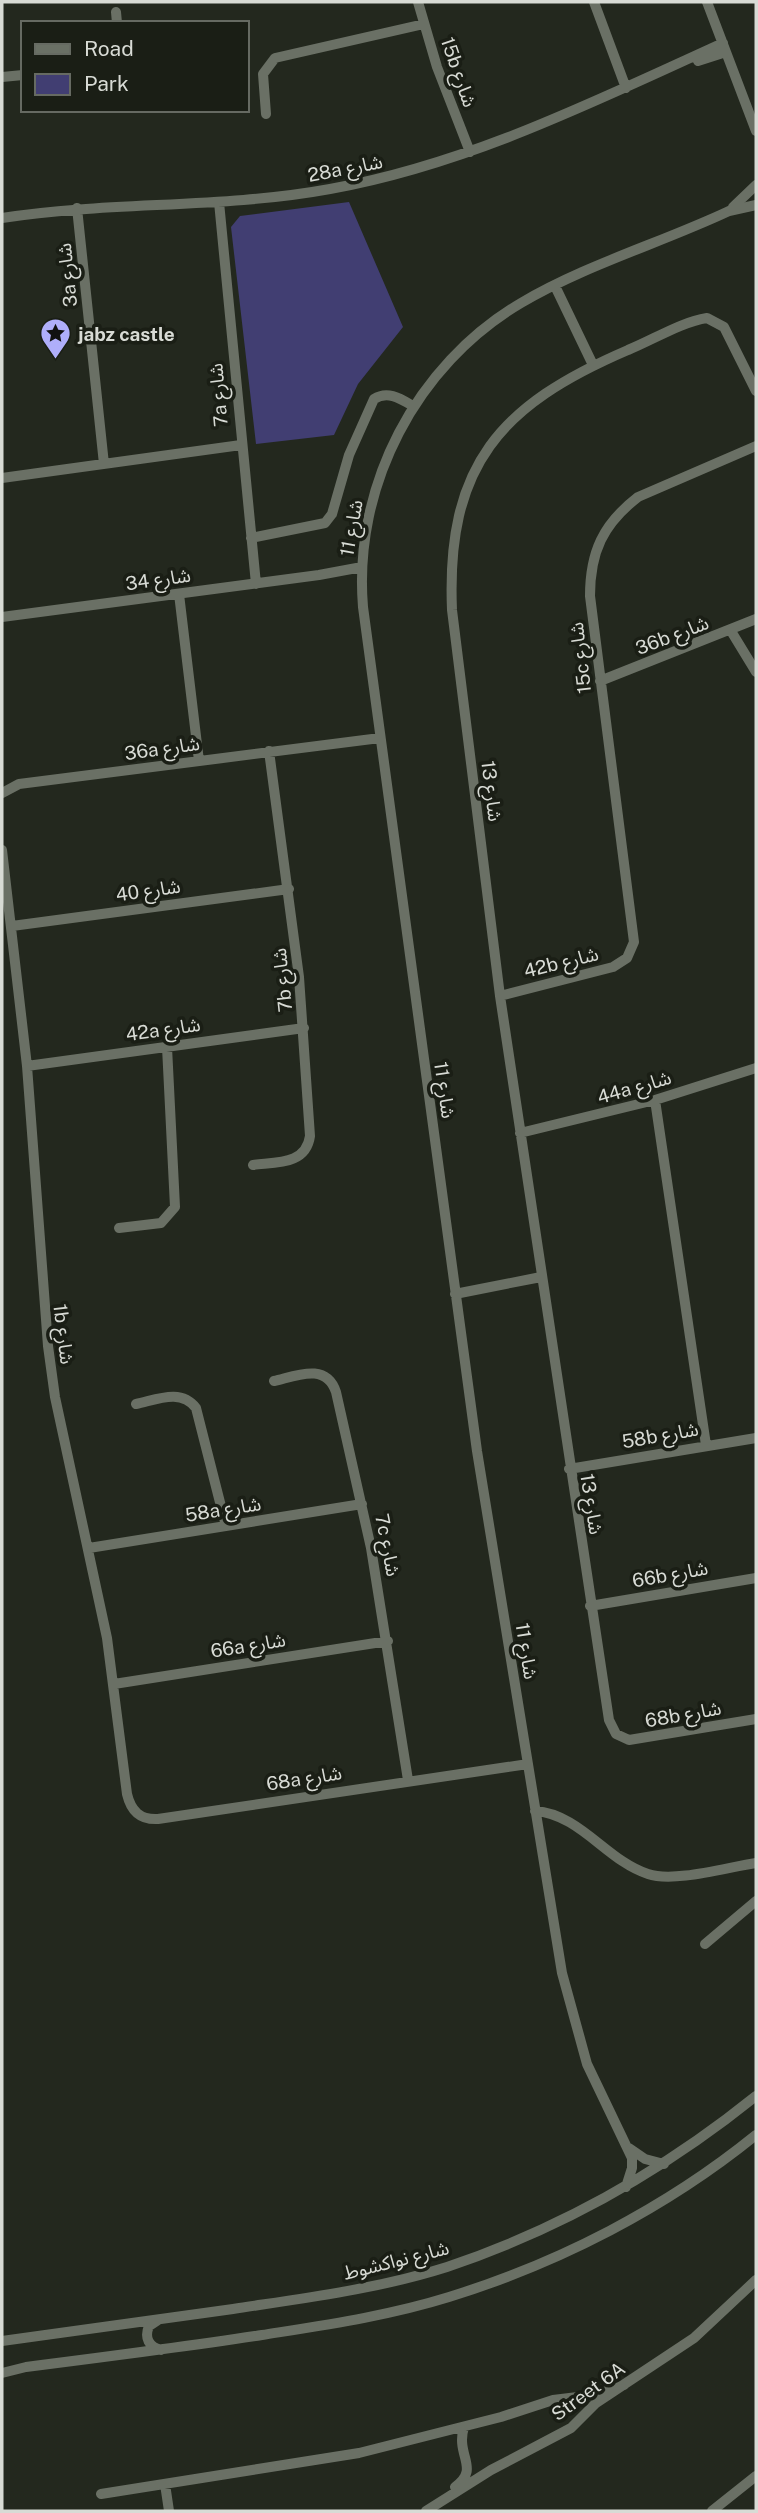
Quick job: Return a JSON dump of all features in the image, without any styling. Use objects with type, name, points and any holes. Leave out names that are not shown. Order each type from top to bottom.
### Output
[{"type":"street","name":"15b شارع","points":[[418,2],[470,152]]},
{"type":"street","points":[[594,2],[626,88]]},
{"type":"street","points":[[707,2],[756,131]]},
{"type":"street","points":[[266,114],[263,74],[275,58],[424,24]]},
{"type":"street","name":"28a شارع","points":[[2,218],[77,208],[219,202],[291,195],[364,183],[470,152],[724,48]]},
{"type":"street","points":[[2,77],[21,75]]},
{"type":"street","name":"شارع 11","points":[[729,211],[756,185]]},
{"type":"street","name":"7a شارع","points":[[219,202],[256,584]]},
{"type":"street","name":"شارع 11","points":[[626,2187],[632,2168],[628,2148],[599,2093],[577,2034],[562,1973],[535,1811],[454,1290],[379,734],[361,571],[376,488],[411,409],[435,376],[489,324],[520,303],[559,284],[729,211],[756,205]]},
{"type":"street","name":"3a شارع","points":[[77,208],[104,464]]},
{"type":"street","points":[[559,284],[593,365]]},
{"type":"street","name":"شارع 13","points":[[617,1734],[607,1712],[590,1606],[500,996],[452,610],[450,571],[454,533],[463,497],[480,463],[501,431],[528,404],[559,383],[593,365],[695,321],[713,319],[728,333],[756,391]]},
{"type":"street","points":[[250,534],[314,528],[329,519],[365,417],[374,399],[387,395],[411,409]]},
{"type":"street","points":[[2,478],[241,446]]},
{"type":"street","name":"15c شارع","points":[[628,958],[634,932],[600,681],[590,576],[595,549],[607,525],[638,498],[756,446]]},
{"type":"street","name":"شارع 34","points":[[2,617],[361,571]]},
{"type":"street","points":[[179,594],[199,761]]},
{"type":"street","name":"36b شارع","points":[[600,681],[756,620]]},
{"type":"street","points":[[731,631],[756,671]]},
{"type":"street","name":"36a شارع","points":[[2,793],[19,784],[379,734]]},
{"type":"street","name":"7b شارع","points":[[253,1164],[294,1159],[309,1143],[304,1027],[289,888],[270,751]]},
{"type":"street","name":"1b شارع","points":[[2,850],[27,1066],[48,1346],[64,1440],[89,1548],[114,1684],[127,1794],[138,1815]]},
{"type":"street","name":"شارع 40","points":[[12,926],[289,888]]},
{"type":"street","name":"42b شارع","points":[[500,996],[605,970],[628,958]]},
{"type":"street","name":"42a شارع","points":[[27,1066],[304,1027]]},
{"type":"street","points":[[119,1228],[161,1223],[175,1207],[167,1046]]},
{"type":"street","name":"44a شارع","points":[[520,1133],[655,1100],[756,1068]]},
{"type":"street","points":[[655,1100],[706,1445]]},
{"type":"street","points":[[454,1290],[541,1277]]},
{"type":"street","name":"7c شارع","points":[[274,1381],[316,1372],[323,1374],[334,1384],[362,1504],[388,1641],[408,1780]]},
{"type":"street","points":[[136,1404],[178,1396],[196,1408],[226,1526]]},
{"type":"street","name":"58b شارع","points":[[569,1469],[756,1438]]},
{"type":"street","name":"58a شارع","points":[[89,1548],[362,1504]]},
{"type":"street","name":"66b شارع","points":[[590,1606],[756,1578]]},
{"type":"street","name":"66a شارع","points":[[114,1684],[388,1641]]},
{"type":"street","name":"68b شارع","points":[[617,1734],[637,1740],[756,1719]]},
{"type":"street","name":"68a شارع","points":[[138,1815],[158,1819],[527,1760]]},
{"type":"street","points":[[535,1811],[560,1817],[650,1875],[668,1876],[756,1863]]},
{"type":"street","points":[[705,1944],[756,1901]]},
{"type":"street","name":"شارع نواكشوط","points":[[2,2341],[316,2297],[381,2285],[444,2267],[543,2229],[626,2187],[664,2164],[756,2096]]},
{"type":"street","points":[[2,2373],[386,2314],[509,2276],[625,2223],[689,2183],[756,2135]]},
{"type":"street","points":[[628,2148],[645,2159],[664,2164]]},
{"type":"street","name":"Street 6A","points":[[431,2508],[491,2470],[578,2421],[591,2407],[694,2338],[756,2280]]},
{"type":"street","points":[[160,2319],[149,2326],[146,2332],[150,2344],[162,2350]]},
{"type":"street","points":[[101,2494],[308,2463],[405,2442],[570,2397],[602,2394],[624,2385]]},
{"type":"street","points":[[570,2397],[577,2406],[578,2421]]},
{"type":"street","points":[[431,2508],[461,2483],[468,2463],[460,2445],[464,2427]]},
{"type":"street","points":[[405,2442],[419,2445],[444,2439],[460,2445]]},
{"type":"street","points":[[468,2463],[491,2470]]},
{"type":"street","points":[[712,2511],[756,2476]]},
{"type":"street","points":[[165,2484],[169,2511]]},
{"type":"green space","points":[[349,202],[403,327],[358,384],[334,435],[256,444],[231,227],[240,216]]},
{"type":"place","name":"jabz castle","points":[[55,361]]}]
